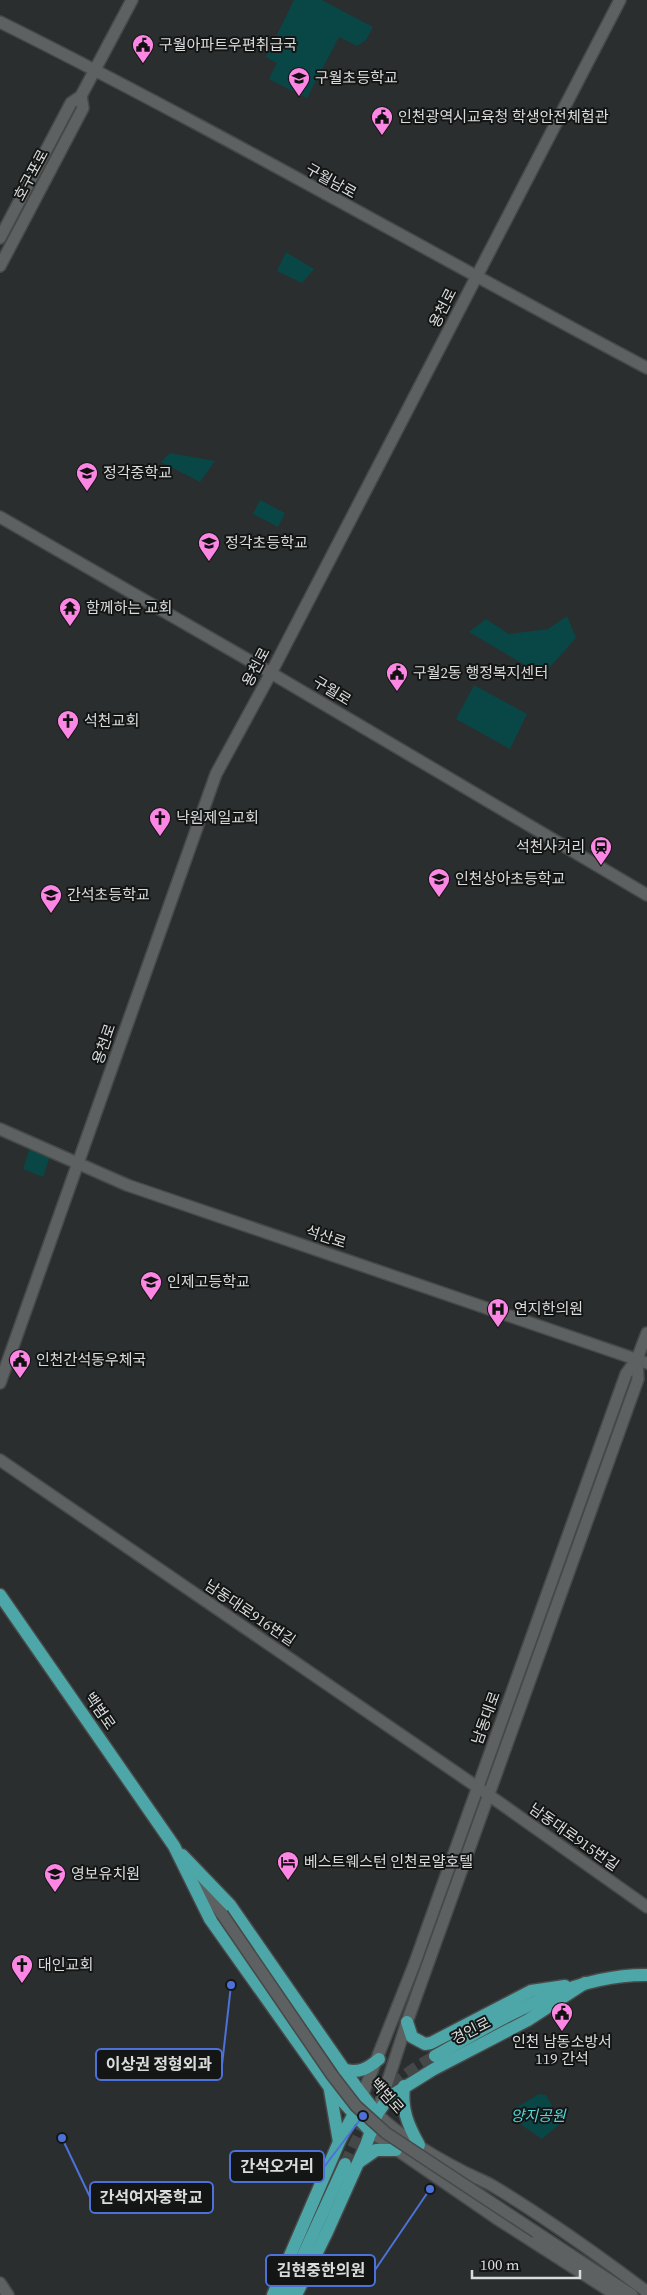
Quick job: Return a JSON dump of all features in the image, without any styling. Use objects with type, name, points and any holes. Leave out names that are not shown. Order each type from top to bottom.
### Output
[{"type":"main road","name":"백범로","points":[[0,1595],[174,1846],[210,1919],[330,2088],[371,2132]]},
{"type":"main road","name":"백범로","points":[[174,1846],[230,1904],[362,2096],[378,2114]]},
{"type":"main road","name":"경인로","points":[[431,2043],[532,1991],[616,1976],[647,1975]]},
{"type":"main road","name":"경인로","points":[[353,2164],[371,2132],[378,2114],[389,2097],[439,2060],[524,2008],[585,1983]]},
{"type":"main road","points":[[407,2022],[412,2037],[425,2044],[431,2043]]},
{"type":"main road","points":[[431,2043],[428,2047],[431,2060],[436,2064],[439,2060]]},
{"type":"main road","points":[[344,2070],[363,2071],[379,2059]]},
{"type":"main road","points":[[404,2086],[402,2101],[404,2114],[419,2145]]},
{"type":"main road","points":[[330,2088],[339,2142]]},
{"type":"main road","name":"남동대로","points":[[273,2295],[339,2142],[362,2096]]},
{"type":"main road","points":[[284,2295],[353,2164],[376,2150],[396,2150]]},
{"type":"main road","points":[[296,2295],[353,2164],[351,2158],[346,2155],[332,2158]]},
{"type":"street","name":"호구포로","points":[[0,238],[71,103],[81,96],[132,0]]},
{"type":"street","name":"용천로","points":[[0,1383],[216,774],[271,672],[620,0]]},
{"type":"street","name":"구월남로","points":[[0,22],[96,70],[475,277],[647,368]]},
{"type":"street","name":"호구포로","points":[[0,266],[83,108],[81,96]]},
{"type":"street","name":"구월로","points":[[0,518],[271,672],[647,895]]},
{"type":"street","name":"석산로","points":[[0,1129],[127,1185],[642,1361]]},
{"type":"street","name":"남동대로","points":[[362,2096],[379,2059],[484,1791],[626,1374],[642,1361],[647,1333]]},
{"type":"street","name":"남동대로916번길","points":[[0,1460],[484,1791]]},
{"type":"street","name":"남동대로915번길","points":[[484,1791],[647,1908]]},
{"type":"street","points":[[378,2114],[484,1791]]},
{"type":"street","name":"백범로","points":[[174,1846],[332,2075],[356,2106],[386,2132],[632,2295]]},
{"type":"street","name":"백범로","points":[[378,2114],[391,2126],[419,2145],[514,2198],[647,2292]]},
{"type":"street","name":"백범로","points":[[371,2132],[616,2295]]},
{"type":"street","points":[[0,2284],[8,2295]]},
{"type":"green space","points":[[294,0],[322,0],[373,27],[366,40],[357,46],[339,37],[307,98],[269,79],[277,63],[266,57]]},
{"type":"green space","points":[[286,252],[314,269],[302,283],[277,271]]},
{"type":"green space","points":[[170,453],[215,461],[200,482],[161,462]]},
{"type":"green space","points":[[260,500],[285,513],[278,527],[253,514]]},
{"type":"green space","points":[[567,616],[576,638],[548,669],[538,673],[469,632],[486,619],[509,634],[548,629]]},
{"type":"green space","points":[[474,685],[527,714],[510,749],[456,719]]},
{"type":"green space","points":[[30,1148],[50,1156],[43,1177],[23,1169]]},
{"type":"green space","name":"양지공원","points":[[539,2094],[546,2095],[561,2123],[542,2139],[514,2120],[514,2109]]},
{"type":"tunnel","points":[[381,2099],[399,2080],[435,2056]]},
{"type":"tunnel","points":[[345,2164],[369,2115]]},
{"type":"place","name":"구월아파트우편취급국","points":[[143,64]]},
{"type":"place","name":"구월초등학교","points":[[299,97]]},
{"type":"place","name":"인천광역시교육청 학생안전체험관","points":[[382,136]]},
{"type":"place","name":"정각중학교","points":[[87,492]]},
{"type":"place","name":"정각초등학교","points":[[209,562]]},
{"type":"place","name":"함께하는 교회","points":[[70,627]]},
{"type":"place","name":"구월2동 행정복지센터","points":[[397,692]]},
{"type":"place","name":"석천교회","points":[[68,740]]},
{"type":"place","name":"낙원제일교회","points":[[160,837]]},
{"type":"place","name":"석천사거리","points":[[601,866]]},
{"type":"place","name":"인천상아초등학교","points":[[439,898]]},
{"type":"place","name":"간석초등학교","points":[[51,914]]},
{"type":"place","name":"인제고등학교","points":[[151,1301]]},
{"type":"place","name":"연지한의원","points":[[498,1328]]},
{"type":"place","name":"인천간석동우체국","points":[[20,1379]]},
{"type":"place","name":"베스트웨스턴 인천로얄호텔","points":[[288,1881]]},
{"type":"place","name":"영보유치원","points":[[55,1893]]},
{"type":"place","name":"대인교회","points":[[22,1984]]},
{"type":"place","name":"이상권 정형외과","points":[[231,1985]]},
{"type":"place","name":"인천 남동소방서 119 간석","points":[[562,2032]]},
{"type":"place","name":"간석오거리","points":[[363,2116]]},
{"type":"place","name":"간석여자중학교","points":[[62,2138]]},
{"type":"place","name":"김현중한의원","points":[[430,2189]]}]
